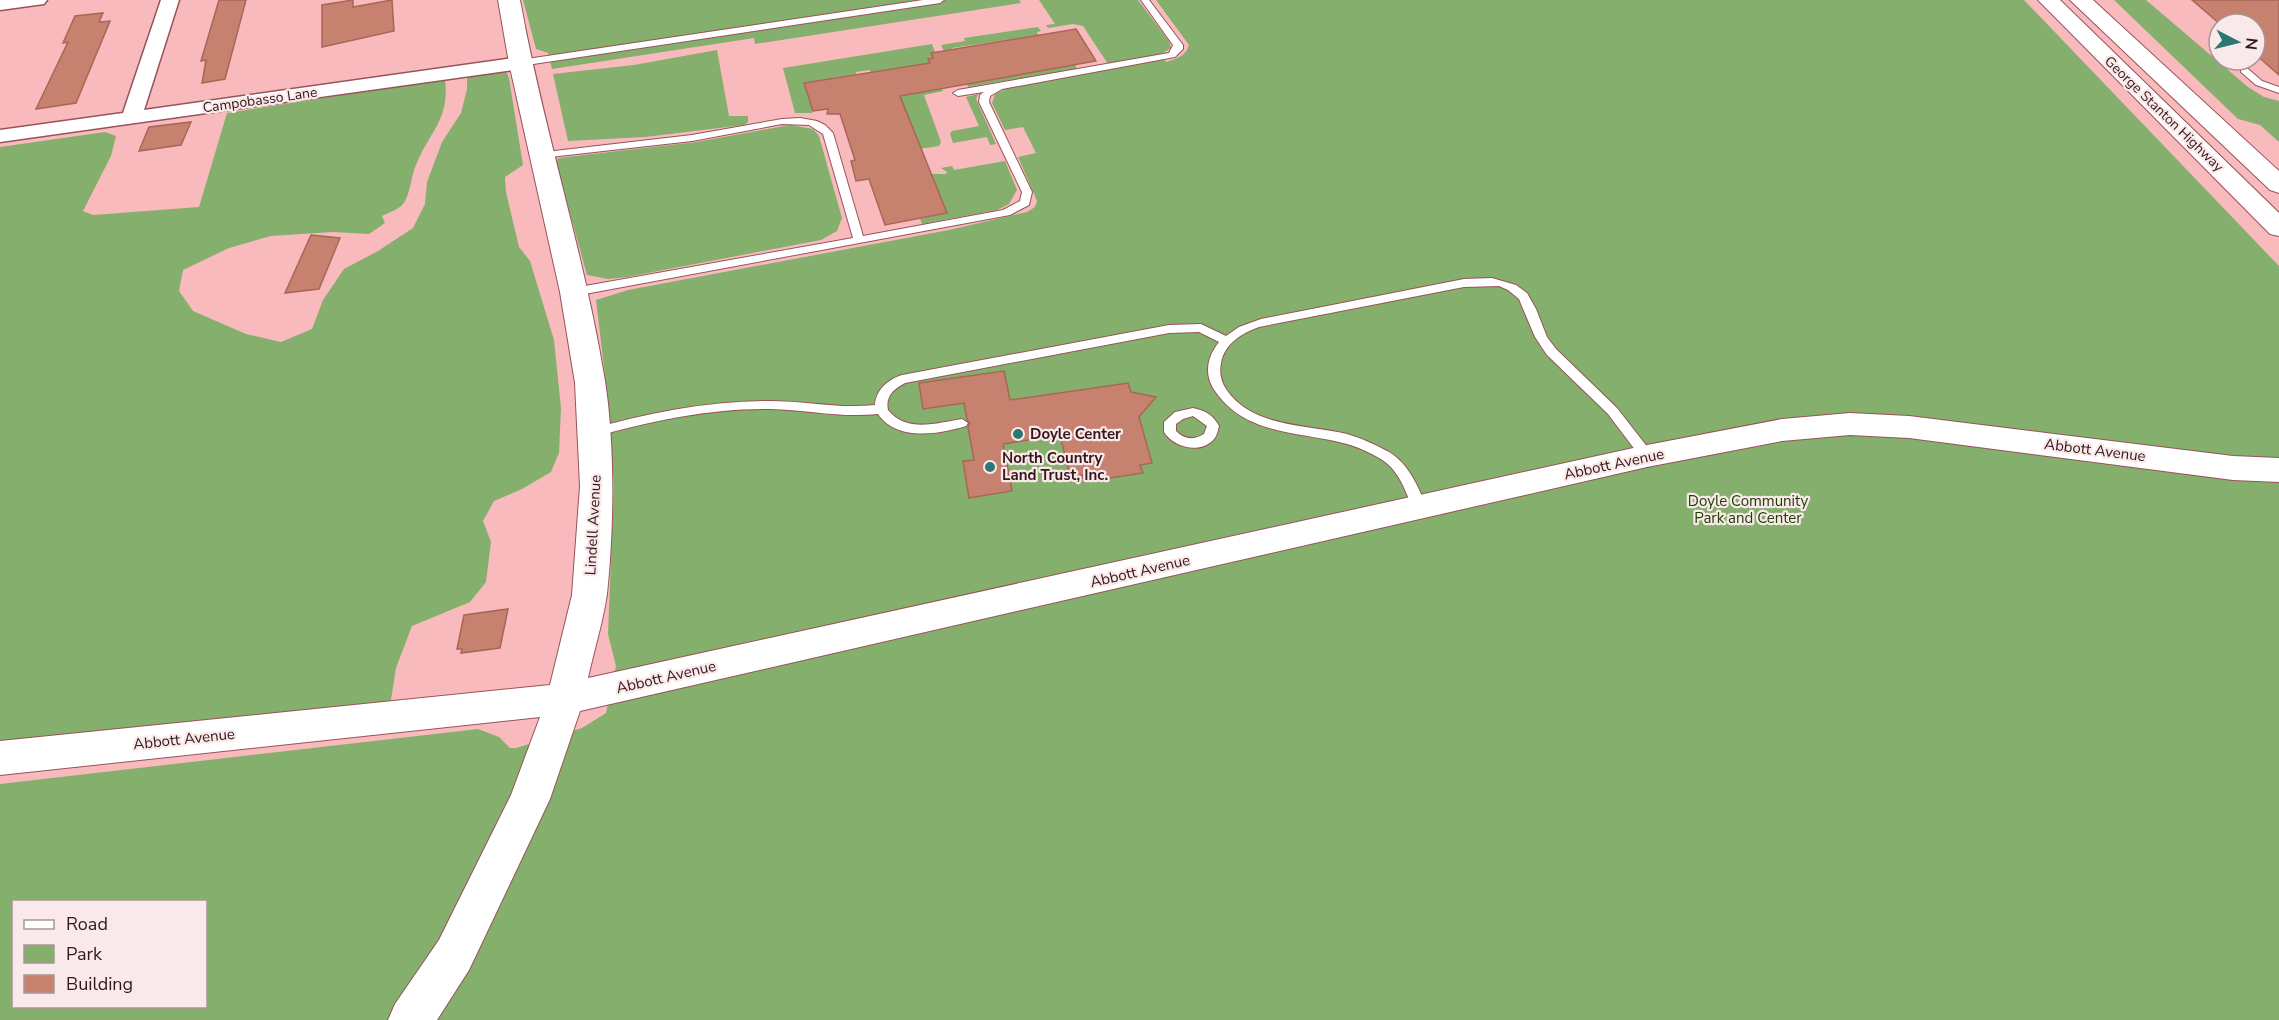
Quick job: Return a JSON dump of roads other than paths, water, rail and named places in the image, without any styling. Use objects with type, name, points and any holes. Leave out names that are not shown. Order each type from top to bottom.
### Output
[{"type":"main road","name":"Lindell Avenue","points":[[411,1020],[454,955],[530,799],[565,699],[589,595],[596,486],[590,383],[574,292],[520,63],[509,0]]},
{"type":"main road","name":"George Stanton Highway","points":[[2048,0],[2279,228]]},
{"type":"main road","name":"George Stanton Highway","points":[[2081,0],[2279,185]]},
{"type":"main road","name":"Abbott Avenue","points":[[0,758],[565,699],[1647,456],[1782,430],[1850,424],[1909,427],[2233,468],[2279,470]]},
{"type":"street","points":[[0,5],[38,0]]},
{"type":"street","points":[[131,118],[170,0]]},
{"type":"street","name":"Campobasso Lane","points":[[0,136],[520,63]]},
{"type":"lane","points":[[520,63],[940,0]]},
{"type":"lane","points":[[958,93],[1172,55],[1178,49],[1178,45],[1145,0]]},
{"type":"lane","points":[[2247,72],[2259,82],[2279,90]]},
{"type":"lane","points":[[574,292],[1006,213],[1025,202],[1027,192],[984,102],[988,92],[1007,85]]},
{"type":"lane","points":[[541,155],[692,138],[798,121],[825,128],[859,240]]},
{"type":"lane","points":[[1420,508],[1409,481],[1400,468],[1388,457],[1370,447],[1340,437],[1256,420],[1233,408],[1222,394],[1214,378],[1218,352],[1227,341],[1249,325],[1464,283],[1481,281],[1505,284],[1516,289],[1528,303],[1536,327],[1556,358],[1609,407],[1647,456]]},
{"type":"lane","points":[[881,409],[887,389],[902,379],[914,376],[1041,355],[1169,329],[1201,328],[1227,341]]},
{"type":"lane","points":[[593,433],[664,416],[746,406],[792,406],[852,412],[881,409]]},
{"type":"lane","points":[[1210,421],[1233,408]]},
{"type":"lane","points":[[881,409],[890,419],[905,427],[917,429],[962,423]]},
{"type":"place","name":"Doyle Center","points":[[1018,434]]},
{"type":"place","name":"North Country Land Trust, Inc.","points":[[990,467]]},
{"type":"park label","name":"Doyle Community Park and Center","points":[[1748,510]]}]
